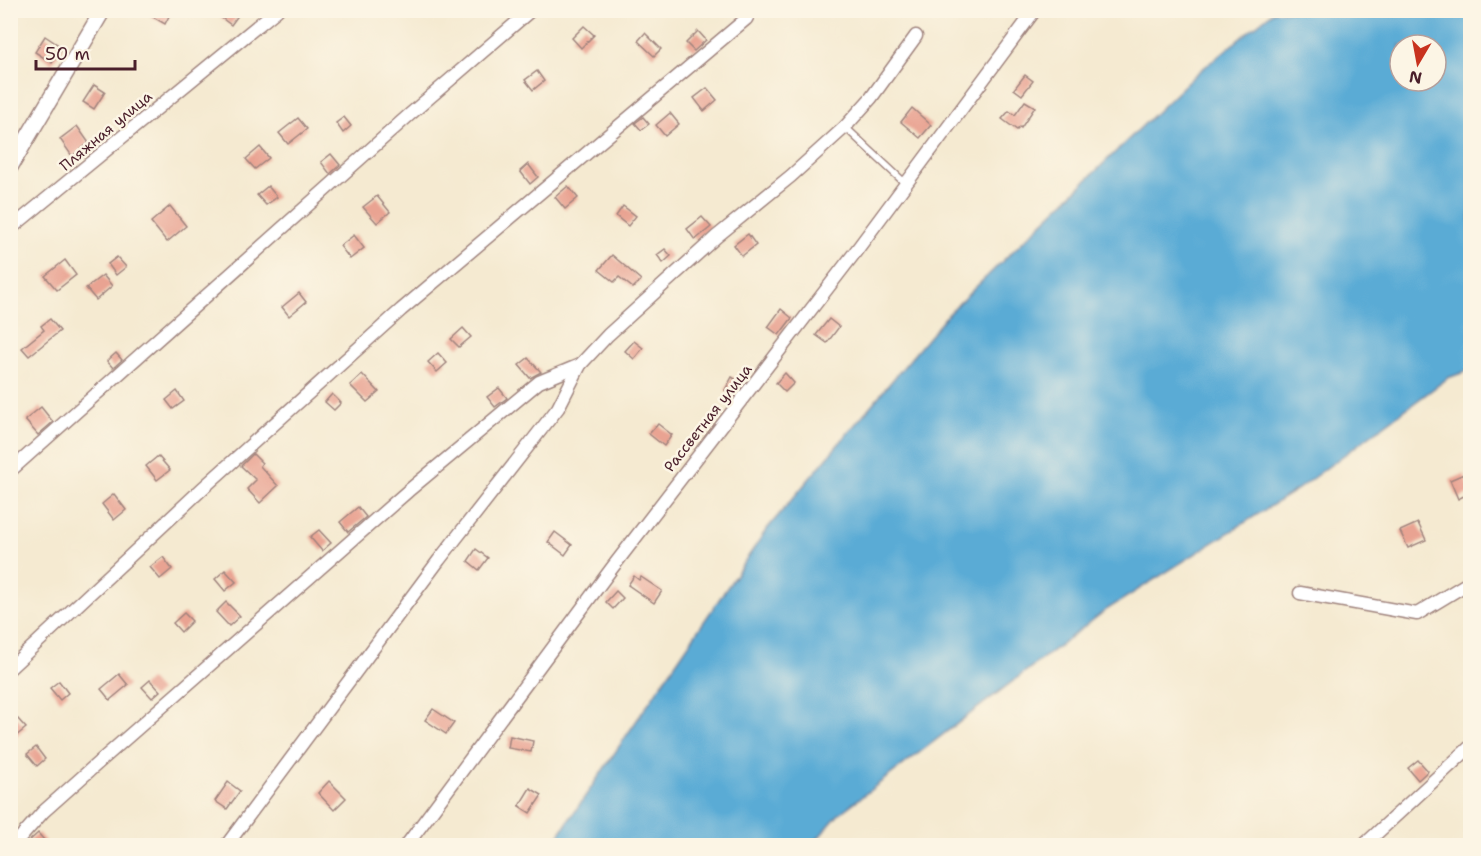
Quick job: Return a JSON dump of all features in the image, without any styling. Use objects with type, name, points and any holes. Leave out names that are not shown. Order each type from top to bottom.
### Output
[{"type":"street","points":[[10,166],[103,10]]},
{"type":"street","name":"Пляжная улица","points":[[10,228],[277,10]]},
{"type":"street","points":[[10,471],[408,116],[531,10]]},
{"type":"street","points":[[10,668],[203,488],[401,310],[746,19],[751,10]]},
{"type":"street","name":"Рассветная улица","points":[[406,846],[612,568],[906,184],[1035,10]]},
{"type":"street","points":[[226,846],[432,569],[558,408],[580,364],[608,335],[708,245],[846,127],[871,98],[916,36]]},
{"type":"street","points":[[13,846],[43,812],[408,491],[539,382],[580,364]]},
{"type":"street","points":[[1300,593],[1417,615],[1470,582]]},
{"type":"street","points":[[1363,846],[1470,747]]},
{"type":"lane","points":[[846,127],[906,184]]},
{"type":"water","points":[[1274,11],[1470,11],[1470,370],[1448,378],[1298,489],[1106,610],[839,814],[812,845],[552,845],[767,529],[949,313],[1195,75]]},
{"type":"building","points":[[141,10],[172,10],[165,24]]},
{"type":"building","points":[[211,10],[242,10],[231,25]]},
{"type":"building","points":[[584,26],[594,35],[581,48],[572,38]]},
{"type":"building","points":[[698,31],[706,40],[694,51],[686,43]]},
{"type":"building","points":[[645,33],[661,49],[654,56],[638,41]]},
{"type":"building","points":[[45,36],[63,48],[52,63],[35,52]]},
{"type":"building","points":[[537,71],[544,81],[533,90],[525,80]]},
{"type":"building","points":[[1025,75],[1033,81],[1022,95],[1014,89]]},
{"type":"building","points":[[94,85],[105,92],[94,109],[83,102]]},
{"type":"building","points":[[707,88],[717,100],[704,111],[694,98]]},
{"type":"building","points":[[1025,101],[1035,107],[1021,128],[1017,130],[1002,119],[1009,111],[1015,115]]},
{"type":"building","points":[[912,108],[931,125],[920,138],[901,122]]},
{"type":"building","points":[[670,113],[679,124],[665,136],[656,125]]},
{"type":"building","points":[[344,117],[351,126],[343,133],[336,123]]},
{"type":"building","points":[[643,117],[649,124],[641,130],[635,123]]},
{"type":"building","points":[[298,118],[307,129],[288,144],[279,133]]},
{"type":"building","points":[[77,126],[89,143],[72,156],[60,139]]},
{"type":"building","points":[[260,147],[269,158],[255,169],[246,159]]},
{"type":"building","points":[[331,154],[340,165],[330,174],[321,162]]},
{"type":"building","points":[[528,164],[538,177],[530,184],[520,171]]},
{"type":"building","points":[[268,186],[277,197],[266,205],[257,195]]},
{"type":"building","points":[[568,186],[578,198],[565,209],[555,197]]},
{"type":"building","points":[[377,196],[390,212],[377,223],[363,207]]},
{"type":"building","points":[[170,206],[186,226],[167,242],[151,222]]},
{"type":"building","points":[[623,206],[636,216],[628,226],[616,216]]},
{"type":"building","points":[[702,217],[711,227],[695,240],[687,229]]},
{"type":"building","points":[[748,234],[756,245],[742,256],[734,245]]},
{"type":"building","points":[[354,235],[364,248],[350,259],[340,246]]},
{"type":"building","points":[[665,249],[671,256],[663,263],[657,255]]},
{"type":"building","points":[[612,255],[641,280],[633,288],[619,277],[614,282],[599,270]]},
{"type":"building","points":[[117,257],[126,267],[116,275],[108,264]]},
{"type":"building","points":[[65,260],[76,275],[57,290],[45,276]]},
{"type":"building","points":[[103,275],[112,286],[96,300],[86,288]]},
{"type":"building","points":[[299,293],[306,302],[289,316],[282,307]]},
{"type":"building","points":[[781,309],[792,318],[779,335],[768,327]]},
{"type":"building","points":[[50,319],[60,331],[29,356],[22,348],[44,330],[41,326]]},
{"type":"building","points":[[829,319],[839,327],[827,343],[816,335]]},
{"type":"building","points":[[463,328],[471,337],[459,347],[451,339]]},
{"type":"building","points":[[634,341],[643,348],[634,359],[625,351]]},
{"type":"building","points":[[116,353],[122,360],[113,368],[107,361]]},
{"type":"building","points":[[438,353],[447,363],[437,372],[428,362]]},
{"type":"building","points":[[528,358],[541,372],[530,378],[519,365]]},
{"type":"building","points":[[785,373],[794,383],[785,392],[776,383]]},
{"type":"building","points":[[362,374],[379,392],[367,402],[350,385]]},
{"type":"building","points":[[732,377],[743,384],[734,397],[725,390]]},
{"type":"building","points":[[499,388],[507,398],[495,407],[487,397]]},
{"type":"building","points":[[177,391],[184,401],[173,409],[166,400]]},
{"type":"building","points":[[332,394],[341,403],[334,410],[325,402]]},
{"type":"building","points":[[41,407],[53,422],[38,435],[25,420]]},
{"type":"building","points":[[658,424],[672,435],[664,446],[649,434]]},
{"type":"building","points":[[253,454],[262,463],[260,466],[278,486],[260,503],[247,489],[256,480],[241,466]]},
{"type":"building","points":[[158,456],[170,470],[157,480],[146,466]]},
{"type":"building","points":[[1464,474],[1470,493],[1458,499],[1450,480]]},
{"type":"building","points":[[114,494],[126,510],[114,520],[102,504]]},
{"type":"building","points":[[358,507],[366,517],[348,532],[340,522]]},
{"type":"building","points":[[1418,523],[1426,540],[1408,548],[1400,531]]},
{"type":"building","points":[[319,530],[331,543],[322,551],[310,537]]},
{"type":"building","points":[[555,532],[572,545],[565,555],[548,542]]},
{"type":"building","points":[[476,549],[488,558],[479,570],[468,561]]},
{"type":"building","points":[[163,557],[172,569],[160,579],[150,567]]},
{"type":"building","points":[[225,570],[236,582],[225,591],[215,579]]},
{"type":"building","points":[[634,576],[639,580],[641,577],[662,591],[654,603],[628,585]]},
{"type":"building","points":[[616,591],[623,598],[613,609],[606,602]]},
{"type":"building","points":[[226,602],[240,616],[229,626],[216,612]]},
{"type":"building","points":[[184,613],[192,621],[181,632],[173,623]]},
{"type":"building","points":[[119,674],[128,685],[110,700],[101,689]]},
{"type":"building","points":[[150,680],[160,691],[152,698],[142,687]]},
{"type":"building","points":[[59,681],[68,693],[60,700],[50,688]]},
{"type":"building","points":[[433,709],[454,723],[446,734],[425,720]]},
{"type":"building","points":[[17,718],[26,728],[16,736],[10,730],[10,724]]},
{"type":"building","points":[[510,736],[533,741],[531,752],[508,748]]},
{"type":"building","points":[[36,747],[45,759],[37,766],[27,754]]},
{"type":"building","points":[[1418,760],[1428,771],[1418,780],[1408,768]]},
{"type":"building","points":[[329,781],[346,798],[334,810],[318,793]]},
{"type":"building","points":[[228,782],[240,791],[227,809],[215,801]]},
{"type":"building","points":[[530,788],[542,795],[530,813],[519,806]]},
{"type":"building","points":[[38,833],[49,846],[24,846],[27,843]]}]
